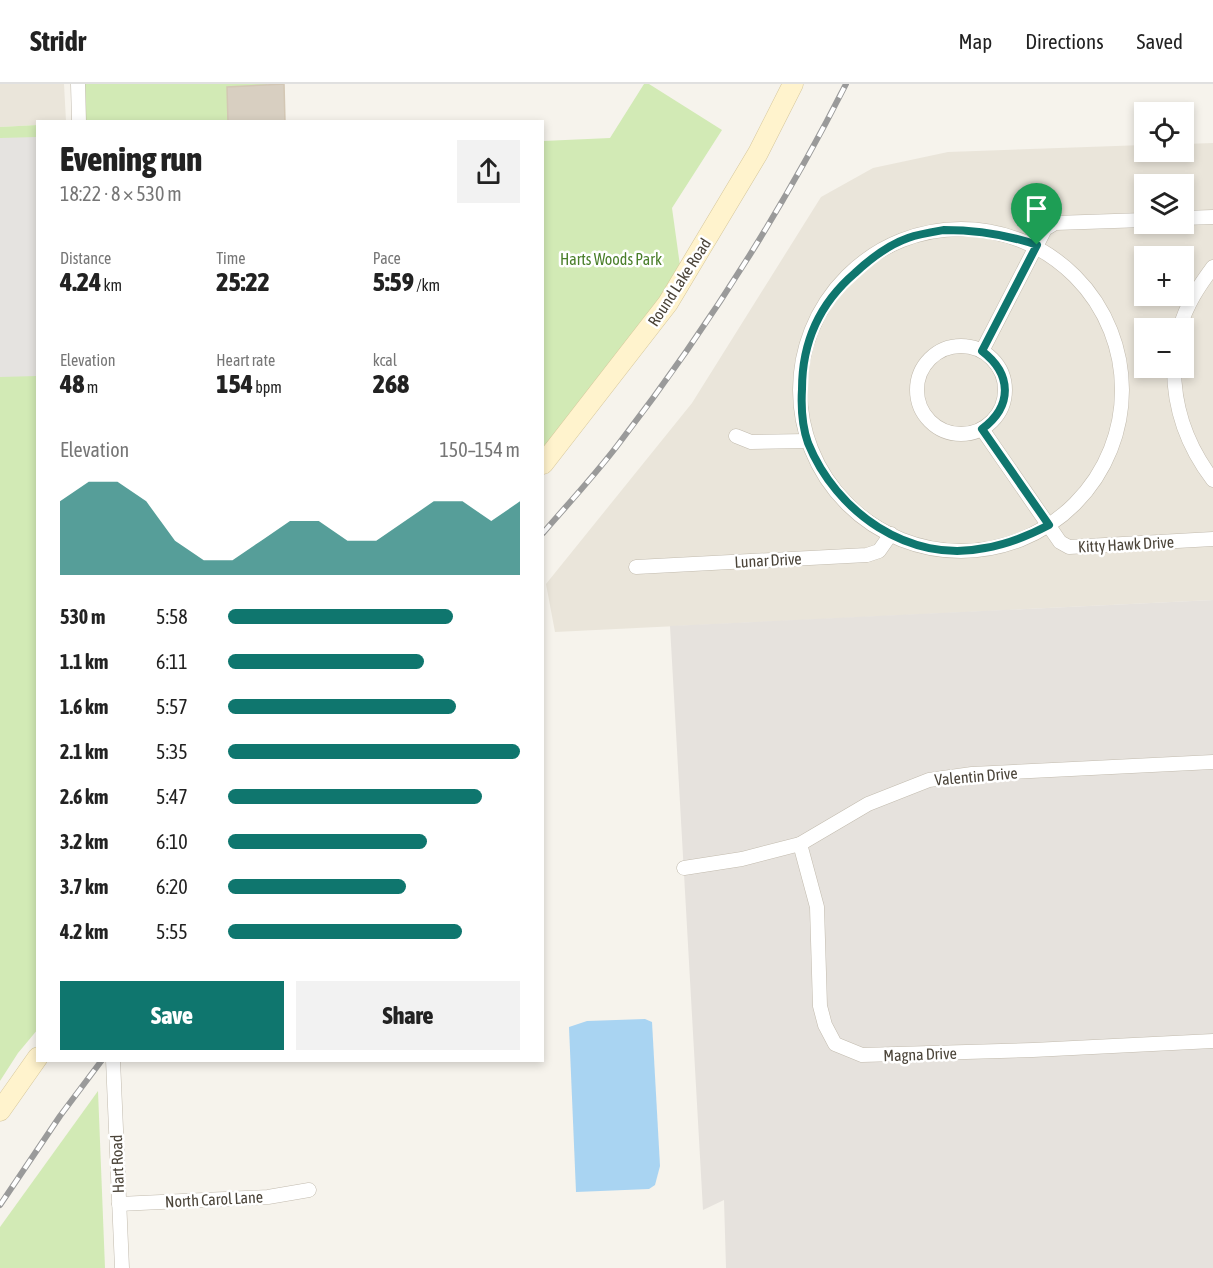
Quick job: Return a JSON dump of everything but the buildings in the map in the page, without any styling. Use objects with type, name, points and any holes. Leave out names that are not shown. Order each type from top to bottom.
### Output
[{"type":"main road","name":"Round Lake Road","points":[[544,463],[668,303],[758,153],[793,84]]},
{"type":"main road","points":[[0,1111],[36,1060]]},
{"type":"street","points":[[78,84],[79,120]]},
{"type":"street","points":[[1194,218],[1213,217]]},
{"type":"street","points":[[982,351],[1045,229],[1056,223],[1134,220]]},
{"type":"street","points":[[944,230],[978,230],[1013,236],[1037,245],[1071,272],[1092,295],[1108,323],[1118,353],[1121,390],[1119,426],[1109,456],[1092,486],[1066,512],[1049,525],[1024,538],[983,549],[942,550],[902,540],[870,523],[845,501],[822,471],[807,441],[801,408],[801,380],[808,341],[819,314],[840,286],[874,256],[907,238],[944,230]]},
{"type":"street","points":[[1182,318],[1213,267]]},
{"type":"street","points":[[952,346],[968,346],[982,351],[993,359],[1001,370],[1005,383],[1005,396],[1001,410],[993,421],[982,429],[960,434],[938,428],[927,418],[919,405],[916,390],[919,375],[938,351],[952,346]]},
{"type":"street","points":[[1174,378],[1179,417],[1191,446],[1213,480]]},
{"type":"street","name":"Kitty Hawk Drive","points":[[982,429],[1060,542],[1070,547],[1213,539]]},
{"type":"street","points":[[736,436],[751,442],[807,441]]},
{"type":"street","name":"Lunar Drive","points":[[636,567],[867,555],[879,551],[891,534]]},
{"type":"street","name":"Valentin Drive","points":[[684,868],[742,859],[800,844],[868,804],[929,780],[972,774],[1213,762]]},
{"type":"street","name":"Magna Drive","points":[[800,844],[817,907],[820,1006],[825,1025],[835,1044],[861,1055],[1033,1050],[1213,1041]]},
{"type":"street","name":"Hart Road","points":[[113,1062],[122,1268]]},
{"type":"street","name":"North Carol Lane","points":[[119,1204],[268,1197],[309,1190]]},
{"type":"shaded area","points":[[0,84],[64,84],[66,120],[36,120],[36,125],[0,127]]},
{"type":"shaded area","points":[[36,137],[36,376],[0,377],[0,138]]},
{"type":"shaded area","points":[[1213,143],[1213,600],[555,632],[546,584],[692,403],[821,197],[873,168],[948,152],[1134,145],[1134,162],[1194,162],[1194,144]]},
{"type":"shaded area","points":[[1213,600],[1213,1268],[726,1268],[724,1200],[703,1210],[670,626]]},
{"type":"green space","points":[[79,84],[267,84],[274,120],[80,120]]},
{"type":"green space","name":"Harts Woods Park","points":[[644,84],[649,84],[722,130],[672,208],[682,280],[544,449],[544,141],[610,138]]},
{"type":"green space","points":[[36,125],[36,1031],[18,1053],[0,1081],[0,127]]},
{"type":"green space","points":[[98,1091],[105,1268],[0,1268],[0,1227]]},
{"type":"water","points":[[645,1019],[652,1022],[660,1166],[655,1185],[649,1189],[576,1192],[569,1027],[587,1021]]},
{"type":"railway","points":[[544,532],[617,446],[711,315],[768,225],[846,84]]},
{"type":"railway","points":[[0,1205],[60,1116],[100,1062]]},
{"type":"route","points":[[944,230],[978,230],[1013,236],[1037,245],[982,351],[993,359],[1001,370],[1005,383],[1005,396],[1001,410],[993,421],[982,429],[1049,525],[1024,538],[983,549],[942,550],[902,540],[870,523],[845,501],[822,471],[807,441],[801,408],[802,370],[808,341],[819,314],[840,286],[874,256],[907,238],[944,230]]}]
